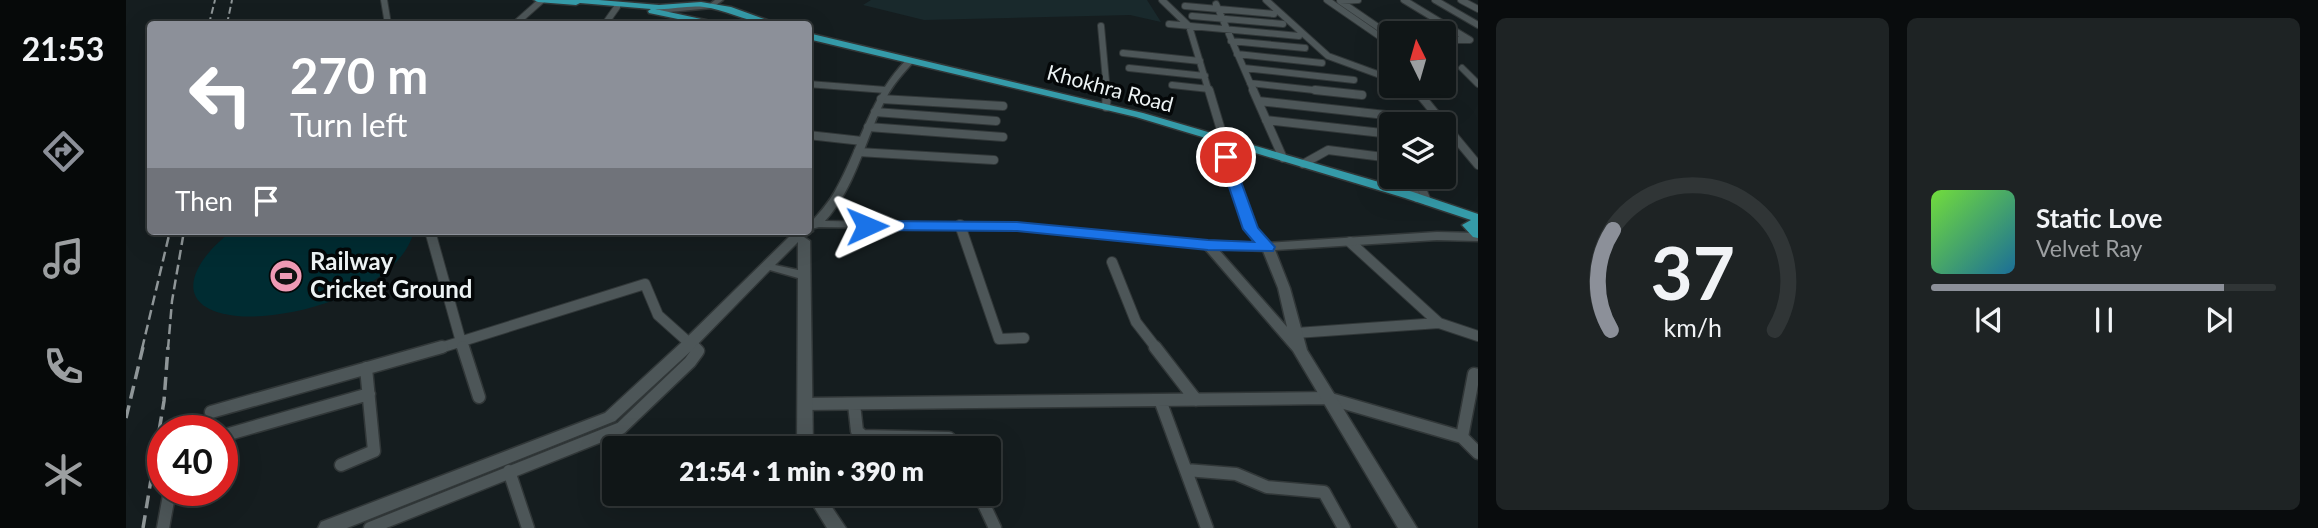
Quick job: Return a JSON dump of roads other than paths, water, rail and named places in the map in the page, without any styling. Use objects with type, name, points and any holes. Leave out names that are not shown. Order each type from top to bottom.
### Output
[{"type":"main road","points":[[540,0],[658,9],[719,3],[766,21]]},
{"type":"main road","points":[[567,0],[658,9],[701,21]]},
{"type":"main road","name":"Khokhra Road","points":[[812,40],[1106,107],[1452,215],[1475,228]]},
{"type":"main road","name":"Khokhra Road","points":[[909,62],[1099,108],[1283,158],[1422,199],[1475,228]]},
{"type":"street","points":[[384,0],[388,21]]},
{"type":"street","points":[[518,21],[540,0]]},
{"type":"street","points":[[1163,0],[1189,26],[1226,143],[1226,157],[1251,229],[1268,247],[1284,288],[1300,351]]},
{"type":"street","points":[[1266,0],[1328,56],[1379,75]]},
{"type":"street","points":[[1327,0],[1379,33]]},
{"type":"street","points":[[1358,0],[1340,1],[1379,31]]},
{"type":"street","points":[[1404,0],[1474,40]]},
{"type":"street","points":[[1435,0],[1478,25]]},
{"type":"street","points":[[1461,0],[1478,9]]},
{"type":"street","points":[[658,9],[719,3]]},
{"type":"street","points":[[1185,6],[1273,14]]},
{"type":"street","points":[[607,21],[617,7]]},
{"type":"street","points":[[1217,7],[1283,158]]},
{"type":"street","points":[[1192,16],[1283,24]]},
{"type":"street","points":[[1169,24],[1299,36]]},
{"type":"street","points":[[1101,26],[1108,80],[1106,107]]},
{"type":"street","points":[[1456,40],[1474,40]]},
{"type":"street","points":[[1231,41],[1305,48]]},
{"type":"street","points":[[1123,53],[1200,61]]},
{"type":"street","points":[[1237,54],[1322,63]]},
{"type":"street","points":[[812,227],[850,174],[874,112],[884,94],[909,62]]},
{"type":"street","points":[[1129,68],[1205,76]]},
{"type":"street","points":[[1244,68],[1354,80]]},
{"type":"street","points":[[1478,69],[1462,68],[1478,83]]},
{"type":"street","points":[[1250,83],[1362,95]]},
{"type":"street","points":[[812,85],[1003,106]]},
{"type":"street","points":[[1171,85],[1209,89]]},
{"type":"street","points":[[1423,98],[1434,112]]},
{"type":"street","points":[[1258,101],[1379,114]]},
{"type":"street","points":[[874,112],[996,121]]},
{"type":"street","points":[[1266,120],[1379,133]]},
{"type":"street","points":[[868,127],[1003,137]]},
{"type":"street","points":[[812,135],[862,141]]},
{"type":"street","points":[[1456,138],[1478,165]]},
{"type":"street","points":[[1323,146],[1379,154]]},
{"type":"street","points":[[1303,164],[1328,150],[1379,155]]},
{"type":"street","points":[[858,152],[994,160]]},
{"type":"street","points":[[1416,189],[1422,199]]},
{"type":"street","points":[[1420,189],[1422,199]]},
{"type":"street","points":[[812,231],[960,225],[1038,228],[1208,245],[1268,247],[1437,236],[1475,228]]},
{"type":"street","points":[[960,225],[999,339],[1024,338]]},
{"type":"street","points":[[431,235],[479,397]]},
{"type":"street","points":[[327,528],[610,417],[692,346],[800,235]]},
{"type":"street","points":[[346,528],[614,422],[775,269],[805,235]]},
{"type":"street","points":[[805,436],[804,275],[809,235]]},
{"type":"street","points":[[1350,242],[1439,323]]},
{"type":"street","points":[[1208,245],[1300,351],[1408,528]]},
{"type":"street","points":[[1112,262],[1136,323],[1196,400]]},
{"type":"street","points":[[775,269],[804,275]]},
{"type":"street","points":[[211,411],[461,341],[645,284],[658,315],[698,351],[690,362],[621,428],[370,528]]},
{"type":"street","points":[[1296,333],[1439,323],[1478,334]]},
{"type":"street","points":[[341,466],[374,452],[366,368]]},
{"type":"street","points":[[1462,437],[1474,374],[1478,375]]},
{"type":"street","points":[[238,431],[369,394]]},
{"type":"street","points":[[804,404],[1327,398],[1462,437],[1478,453]]},
{"type":"street","points":[[1160,400],[1207,528]]},
{"type":"street","points":[[854,404],[858,431],[863,436]]},
{"type":"street","points":[[1186,470],[1236,474],[1267,487],[1324,492],[1344,528]]},
{"type":"street","points":[[509,471],[528,528]]},
{"type":"street","points":[[163,528],[167,506]]},
{"type":"street","points":[[822,506],[837,528]]},
{"type":"street","points":[[985,506],[995,528]]},
{"type":"railway","points":[[210,21],[215,0]]},
{"type":"railway","points":[[228,21],[232,0]]},
{"type":"railway","points":[[142,349],[169,235]]},
{"type":"railway","points":[[168,349],[172,301],[183,235]]},
{"type":"railway","points":[[126,418],[143,347]]},
{"type":"railway","points":[[143,528],[164,401],[168,347]]},
{"type":"place","name":"Railway Cricket Ground","points":[[286,276]]}]
